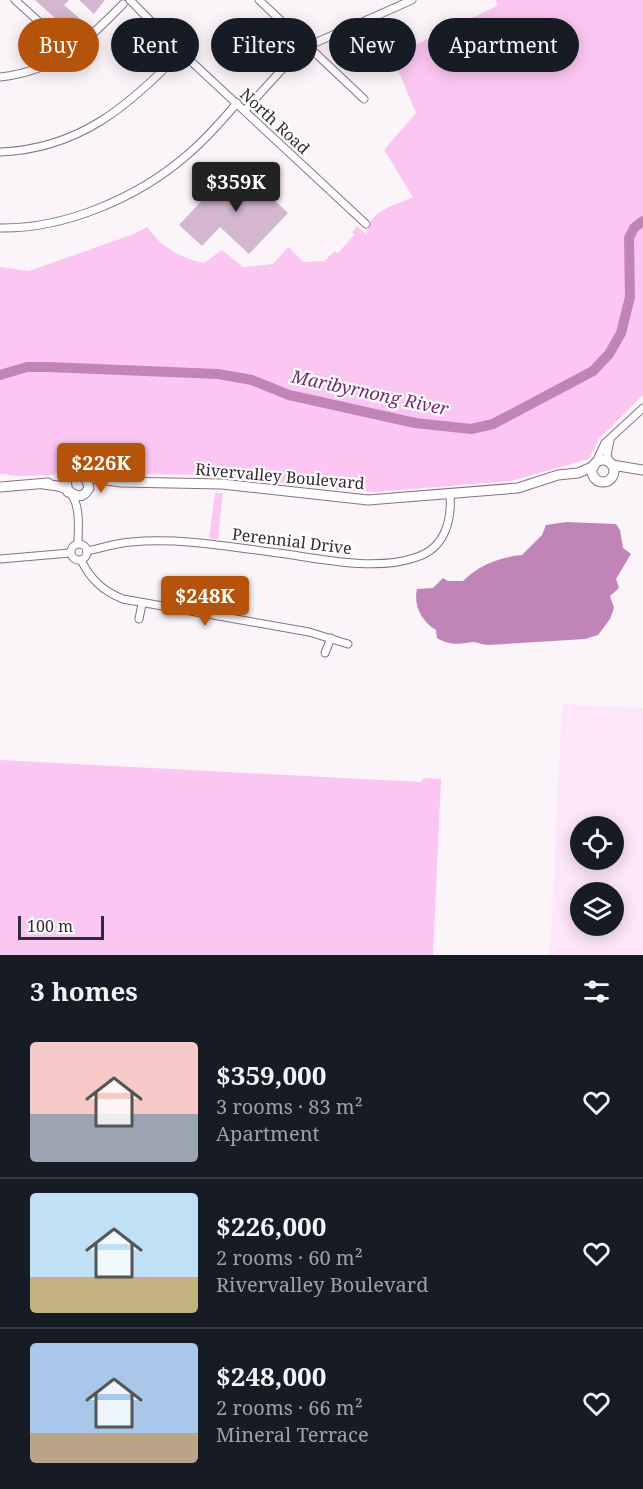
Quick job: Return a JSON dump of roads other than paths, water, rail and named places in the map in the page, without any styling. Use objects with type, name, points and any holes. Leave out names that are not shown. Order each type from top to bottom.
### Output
[{"type":"street","points":[[15,0],[35,18]]},
{"type":"street","points":[[259,0],[278,18]]},
{"type":"street","points":[[317,42],[412,0]]},
{"type":"street","points":[[99,28],[124,1]]},
{"type":"street","name":"North Road","points":[[124,1],[146,18]]},
{"type":"street","points":[[317,55],[364,99]]},
{"type":"street","name":"North Road","points":[[199,68],[366,224]]},
{"type":"street","points":[[0,77],[24,72]]},
{"type":"street","points":[[0,152],[53,144],[101,122],[132,100],[161,72]]},
{"type":"street","points":[[245,110],[280,72]]},
{"type":"street","points":[[0,228],[26,226],[80,215],[132,192],[185,158],[237,103]]},
{"type":"street","points":[[639,470],[611,477],[605,481],[598,480],[592,472],[605,443],[643,408]]},
{"type":"street","points":[[611,438],[607,449],[614,471],[611,477]]},
{"type":"street","points":[[594,465],[602,460],[639,470]]},
{"type":"street","name":"Rivervalley Boulevard","points":[[86,477],[121,482],[222,484],[368,500],[518,488],[558,475],[578,473],[594,465]]},
{"type":"street","points":[[0,487],[43,484],[75,473],[86,477],[89,484],[81,500],[77,521]]},
{"type":"street","name":"Rivervalley Boulevard","points":[[578,473],[598,480]]},
{"type":"street","points":[[68,477],[65,485],[76,502],[78,544]]},
{"type":"street","name":"Rivervalley Boulevard","points":[[86,493],[98,486],[121,482]]},
{"type":"street","points":[[43,484],[61,487],[78,496],[86,493]]},
{"type":"street","name":"Perennial Drive","points":[[87,551],[115,544],[145,541],[197,543],[346,562],[404,560],[424,554],[442,538],[450,516],[450,494]]},
{"type":"street","points":[[70,553],[75,560],[86,557],[87,551],[78,544]]},
{"type":"street","points":[[70,553],[72,547],[78,544]]},
{"type":"street","points":[[0,559],[70,553]]},
{"type":"street","points":[[81,560],[97,584],[110,594],[142,604],[309,632],[348,644]]},
{"type":"street","points":[[139,619],[142,604]]},
{"type":"street","points":[[325,652],[331,638]]},
{"type":"waterway","name":"Maribyrnong River","points":[[0,375],[27,367],[218,374],[252,380],[289,395],[415,423],[471,429],[493,424],[593,371],[609,354],[621,333],[630,297],[629,238],[634,228],[643,221]]}]
